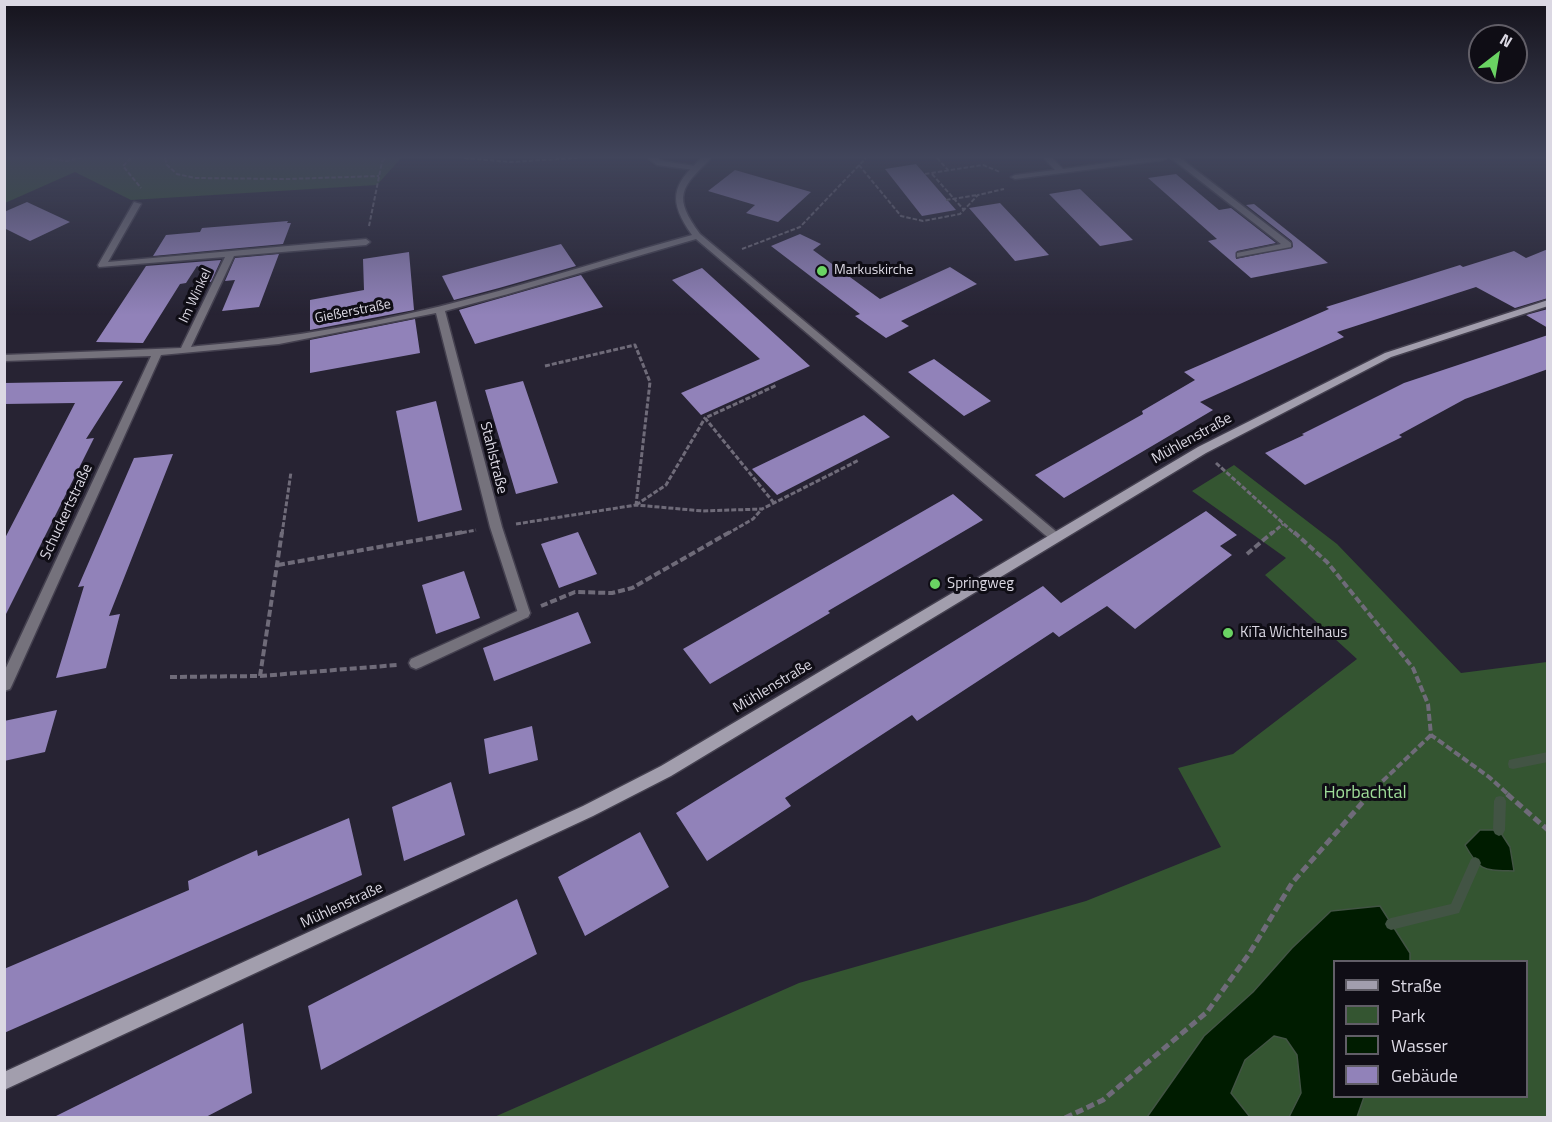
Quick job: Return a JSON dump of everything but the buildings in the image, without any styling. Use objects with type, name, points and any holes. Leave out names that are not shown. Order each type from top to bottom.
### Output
[{"type":"street","name":"Im Winkel","points":[[133,210],[102,265],[366,242]]},
{"type":"street","points":[[682,210],[684,219],[697,236],[1055,537]]},
{"type":"street","points":[[1240,255],[1288,245],[1243,210]]},
{"type":"street","name":"Gießerstraße","points":[[4,358],[76,357],[158,352],[228,347],[274,340],[440,309],[517,290],[697,236]]},
{"type":"street","name":"Im Winkel","points":[[185,350],[231,253]]},
{"type":"street","name":"Mühlenstraße","points":[[4,1081],[588,811],[666,771],[1202,450],[1388,355],[1548,303]]},
{"type":"street","name":"Stahlstraße","points":[[440,309],[496,527],[524,613]]},
{"type":"street","name":"Schuckertstraße","points":[[5,686],[158,352]]},
{"type":"street","points":[[416,663],[524,613]]},
{"type":"path","points":[[368,228],[372,210]]},
{"type":"path","points":[[721,257],[800,227],[816,210]]},
{"type":"path","points":[[896,210],[901,216],[923,221],[960,214],[964,210]]},
{"type":"path","points":[[545,366],[634,345],[650,382],[636,505]]},
{"type":"path","points":[[636,505],[666,485],[705,418],[777,385]]},
{"type":"path","points":[[705,418],[774,503]]},
{"type":"path","points":[[1202,450],[1327,562],[1413,668],[1428,704],[1431,735],[1489,777],[1548,830]]},
{"type":"path","points":[[524,613],[575,592],[612,593],[632,588],[753,519],[762,509],[859,460]]},
{"type":"path","points":[[260,676],[291,472]]},
{"type":"path","points":[[278,565],[636,505],[703,511],[762,509]]},
{"type":"path","points":[[1247,554],[1283,524]]},
{"type":"path","points":[[170,677],[260,676],[416,663]]},
{"type":"path","points":[[1065,1118],[1103,1100],[1207,1012],[1249,954],[1292,883],[1360,802],[1431,735]]},
{"type":"green space","name":"Horbachtal","points":[[1234,465],[1337,544],[1461,673],[1547,662],[1547,1117],[1357,1117],[1364,1098],[1528,1098],[1528,960],[1410,960],[1410,953],[1379,907],[1331,911],[1292,948],[1253,992],[1204,1036],[1147,1117],[492,1118],[799,983],[1086,901],[1221,847],[1178,768],[1233,754],[1357,659],[1265,575],[1286,558],[1192,491]]},
{"type":"green space","points":[[1274,1036],[1286,1039],[1297,1055],[1301,1093],[1289,1117],[1250,1117],[1230,1093],[1245,1060]]},
{"type":"water","points":[[1480,830],[1499,830],[1510,847],[1514,871],[1489,869],[1479,865],[1465,845]]},
{"type":"water","points":[[1380,906],[1410,953],[1410,960],[1333,960],[1333,1098],[1364,1098],[1357,1117],[1289,1117],[1301,1093],[1297,1055],[1286,1039],[1274,1036],[1245,1060],[1231,1093],[1250,1117],[1147,1117],[1204,1036],[1253,992],[1292,948],[1331,911]]},
{"type":"waterway","points":[[1513,764],[1548,757]]},
{"type":"waterway","points":[[1499,830],[1500,801]]},
{"type":"waterway","points":[[1391,924],[1455,909],[1475,863]]},
{"type":"place","name":"Markuskirche","points":[[822,271]]},
{"type":"place","name":"Springweg","points":[[935,584]]},
{"type":"place","name":"KiTa Wichtelhaus","points":[[1228,633]]}]
